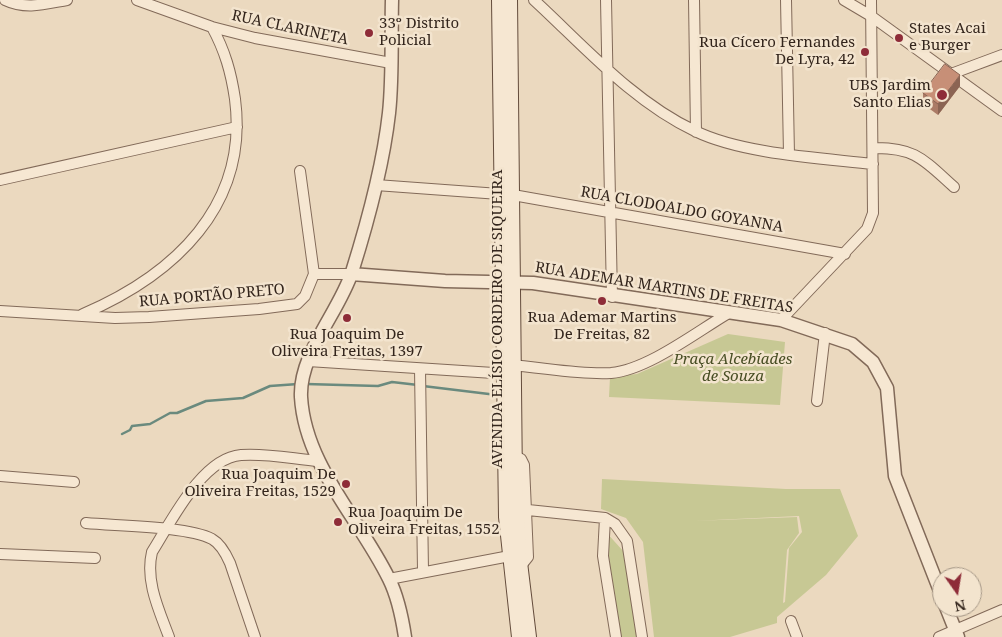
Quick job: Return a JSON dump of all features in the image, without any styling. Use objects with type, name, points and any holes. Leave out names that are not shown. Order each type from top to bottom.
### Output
[{"type":"main road","name":"AVENIDA ELÍSIO CORDEIRO DE SIQUEIRA","points":[[499,0],[508,195]]},
{"type":"main road","name":"AVENIDA ELÍSIO CORDEIRO DE SIQUEIRA","points":[[510,0],[509,369],[505,508],[529,637]]},
{"type":"main road","name":"AVENIDA ELÍSIO CORDEIRO DE SIQUEIRA","points":[[509,369],[515,456],[519,637]]},
{"type":"street","points":[[5,0],[18,6],[31,7],[67,0]]},
{"type":"street","name":"RUA CLARINETA","points":[[137,0],[212,27],[240,34],[391,63]]},
{"type":"street","points":[[392,0],[389,114],[376,185],[352,274],[307,364],[301,395],[304,421],[319,461],[389,579],[399,606],[405,637]]},
{"type":"street","points":[[534,0],[608,69],[660,111],[696,132],[736,144],[789,154],[873,164]]},
{"type":"street","points":[[606,0],[612,296]]},
{"type":"street","points":[[694,0],[696,132]]},
{"type":"street","points":[[786,0],[789,154]]},
{"type":"street","points":[[844,0],[871,16],[1002,111]]},
{"type":"street","points":[[781,320],[845,254],[871,223],[874,204],[871,0]]},
{"type":"street","points":[[79,315],[108,303],[146,280],[199,230],[216,209],[230,177],[236,147],[237,127],[232,76],[227,57],[212,27]]},
{"type":"street","points":[[227,57],[229,40],[240,34]]},
{"type":"street","points":[[951,74],[1002,55]]},
{"type":"street","points":[[0,180],[237,127]]},
{"type":"street","points":[[873,148],[908,151],[921,157],[954,187]]},
{"type":"street","points":[[300,171],[314,274],[352,274]]},
{"type":"street","name":"RUA CLODOALDO GOYANNA","points":[[376,185],[508,195],[845,254]]},
{"type":"street","name":"RUA PORTÃO PRETO","points":[[0,311],[115,318],[259,309],[297,304],[305,296],[314,274]]},
{"type":"street","name":"RUA ADEMAR MARTINS DE FREITAS","points":[[352,274],[445,281],[509,282],[612,296],[711,312],[781,320],[852,344],[868,357],[881,374],[887,388],[890,406],[893,464],[905,505],[932,571]]},
{"type":"street","points":[[108,303],[110,313],[115,318]]},
{"type":"street","points":[[708,325],[711,312]]},
{"type":"street","points":[[307,364],[420,373],[509,369],[586,373],[625,370],[646,363],[727,314]]},
{"type":"street","points":[[817,400],[825,334]]},
{"type":"street","points":[[420,373],[423,571]]},
{"type":"street","points":[[169,637],[149,572],[152,552],[198,481],[216,465],[240,455],[319,461]]},
{"type":"street","points":[[389,579],[423,571],[528,557],[528,510],[524,465],[521,459],[515,456]]},
{"type":"street","points":[[0,476],[74,482]]},
{"type":"street","points":[[528,510],[605,518],[615,524],[627,541],[642,637]]},
{"type":"street","points":[[605,518],[603,556],[616,637]]},
{"type":"street","points":[[86,523],[196,533],[213,540],[220,546],[230,563],[255,637]]},
{"type":"street","points":[[0,554],[95,558]]},
{"type":"street","points":[[939,637],[957,633],[1002,610]]},
{"type":"street","points":[[950,617],[957,633]]},
{"type":"street","points":[[791,621],[797,637]]},
{"type":"green space","name":"Praça Alcebíades de Souza","points":[[728,334],[785,342],[780,405],[609,397],[610,377],[637,374]]},
{"type":"green space","points":[[602,479],[786,489],[840,489],[858,536],[826,575],[777,617],[777,623],[730,637],[654,637],[643,542],[626,518],[601,509]],"holes":[[[799,516],[802,532],[789,548],[785,602],[783,603],[787,550],[799,533],[797,517],[693,521]]]},
{"type":"green space","points":[[605,531],[624,552],[641,637],[620,637],[605,555]]},
{"type":"building","points":[[945,64],[960,75],[938,104],[923,93]]},
{"type":"waterway","points":[[306,384],[378,386],[392,382],[418,385]]},
{"type":"waterway","points":[[122,434],[130,430],[132,426],[150,424],[170,413],[177,413],[206,401],[243,398],[270,386],[298,384]]},
{"type":"waterway","points":[[423,386],[497,395]]},
{"type":"place","name":"33º Distrito Policial","points":[[369,33]]},
{"type":"place","name":"States Acai e Burger","points":[[899,38]]},
{"type":"place","name":"Rua Cícero Fernandes De Lyra, 42","points":[[865,52]]},
{"type":"place","name":"UBS Jardim Santo Elias","points":[[942,95]]},
{"type":"place","name":"Rua Ademar Martins De Freitas, 82","points":[[602,301]]},
{"type":"place","name":"Rua Joaquim De Oliveira Freitas, 1397","points":[[347,318]]},
{"type":"place","name":"Rua Joaquim De Oliveira Freitas, 1529","points":[[346,484]]},
{"type":"place","name":"Rua Joaquim De Oliveira Freitas, 1552","points":[[338,522]]}]
